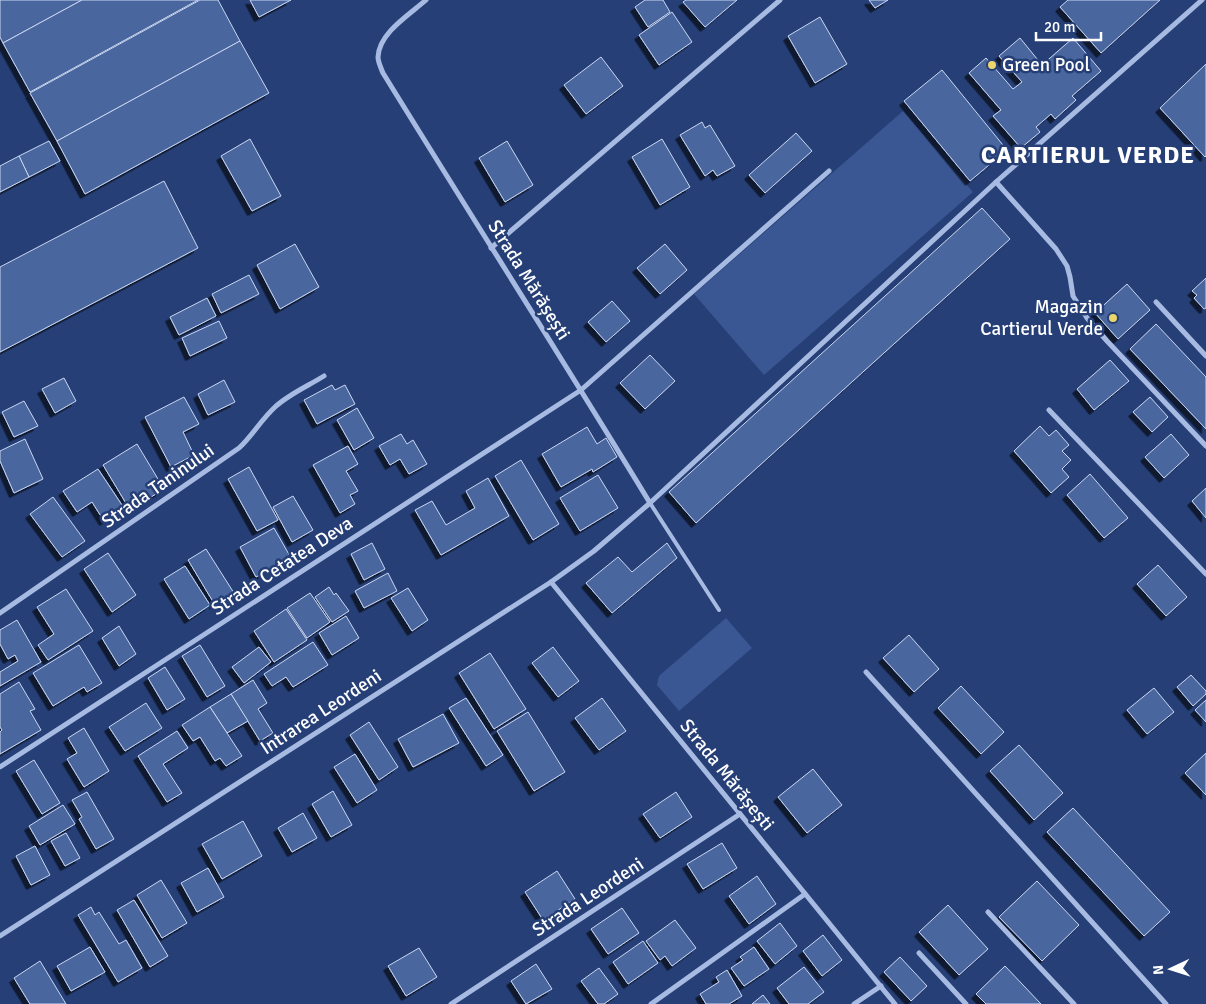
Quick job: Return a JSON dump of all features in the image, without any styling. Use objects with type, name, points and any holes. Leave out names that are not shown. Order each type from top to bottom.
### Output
[{"type":"street","name":"Strada Mărășești","points":[[426,0],[390,32],[380,46],[378,59],[383,73],[650,503]]},
{"type":"street","points":[[491,248],[780,0]]},
{"type":"street","name":"Intrarea Leordeni","points":[[0,936],[551,582],[594,551],[650,503],[996,182],[1202,0]]},
{"type":"street","name":"Strada Cetatea Deva","points":[[0,767],[581,390],[828,171]]},
{"type":"street","points":[[996,182],[1056,249],[1067,266],[1073,296],[1087,318],[1206,446]]},
{"type":"street","points":[[1156,302],[1206,356]]},
{"type":"street","name":"Strada Taninului","points":[[0,613],[239,448],[252,436],[275,407],[287,397],[324,376]]},
{"type":"street","points":[[1049,410],[1206,574]]},
{"type":"street","name":"Strada Mărășești","points":[[551,582],[895,1004]]},
{"type":"street","points":[[866,672],[1166,1004]]},
{"type":"street","name":"Strada Leordeni","points":[[451,1004],[740,814]]},
{"type":"street","points":[[651,1004],[805,894]]},
{"type":"street","points":[[988,912],[1074,1004]]},
{"type":"street","points":[[919,953],[966,1004]]},
{"type":"street","points":[[854,1004],[881,986]]},
{"type":"lane","points":[[650,503],[719,610]]},
{"type":"shaded area","points":[[903,111],[973,192],[764,375],[694,294]]},
{"type":"shaded area","points":[[726,618],[752,648],[679,711],[657,685],[659,676]]},
{"type":"building","points":[[0,0],[82,0],[3,43],[0,37]]},
{"type":"building","points":[[82,0],[198,0],[30,92],[3,43]]},
{"type":"building","points":[[200,0],[218,0],[240,41],[57,141],[30,93]]},
{"type":"building","points":[[250,0],[291,0],[259,17]]},
{"type":"building","points":[[645,0],[663,0],[670,12],[648,27],[635,7]]},
{"type":"building","points":[[686,0],[737,0],[705,27],[683,2]]},
{"type":"building","points":[[869,0],[888,0],[875,8]]},
{"type":"building","points":[[1068,0],[1160,0],[1101,53],[1060,7]]},
{"type":"building","points":[[672,12],[692,42],[659,65],[639,35]]},
{"type":"building","points":[[820,17],[847,64],[815,83],[788,36]]},
{"type":"building","points":[[1020,38],[1042,65],[1073,38],[1101,71],[1072,96],[1076,100],[1055,119],[1051,114],[1036,127],[1040,132],[1021,148],[993,116],[1001,110],[969,73],[986,58],[1013,89],[1022,82],[999,56]]},
{"type":"building","points":[[240,41],[269,93],[85,194],[57,141]]},
{"type":"building","points":[[601,57],[623,86],[586,114],[564,85]]},
{"type":"building","points":[[1206,64],[1206,156],[1205,157],[1160,108]]},
{"type":"building","points":[[942,70],[1007,150],[970,181],[904,101]]},
{"type":"building","points":[[702,122],[705,128],[710,125],[735,166],[717,176],[713,170],[705,176],[680,135]]},
{"type":"building","points":[[796,133],[812,151],[765,193],[749,175]]},
{"type":"building","points":[[250,139],[281,196],[252,211],[221,156]]},
{"type":"building","points":[[662,139],[690,187],[660,205],[632,157]]},
{"type":"building","points":[[49,141],[60,161],[29,177],[19,156]]},
{"type":"building","points":[[507,141],[533,185],[505,202],[479,158]]},
{"type":"building","points":[[19,156],[29,177],[0,192],[0,166]]},
{"type":"building","points":[[164,181],[198,248],[0,352],[0,267]]},
{"type":"building","points":[[982,208],[1010,239],[696,523],[669,492]]},
{"type":"building","points":[[295,244],[319,287],[280,309],[257,265]]},
{"type":"building","points":[[665,244],[687,270],[660,294],[637,268]]},
{"type":"building","points":[[249,275],[259,294],[221,313],[212,294]]},
{"type":"building","points":[[1206,278],[1206,308],[1204,309],[1194,298],[1197,295],[1192,291]]},
{"type":"building","points":[[1127,284],[1150,310],[1118,339],[1095,313]]},
{"type":"building","points":[[207,298],[216,316],[179,335],[170,317]]},
{"type":"building","points":[[612,301],[630,321],[606,342],[588,322]]},
{"type":"building","points":[[219,321],[227,338],[190,356],[182,338]]},
{"type":"building","points":[[1156,324],[1206,377],[1206,429],[1130,349]]},
{"type":"building","points":[[650,355],[675,381],[645,409],[620,383]]},
{"type":"building","points":[[1110,360],[1129,381],[1094,410],[1077,389]]},
{"type":"building","points":[[64,378],[76,401],[55,413],[42,389]]},
{"type":"building","points":[[224,380],[235,402],[208,415],[198,394]]},
{"type":"building","points":[[332,385],[335,390],[345,385],[355,404],[317,424],[304,400]]},
{"type":"building","points":[[184,397],[199,424],[183,432],[194,455],[171,467],[145,417]]},
{"type":"building","points":[[1150,397],[1168,417],[1152,432],[1133,412]]},
{"type":"building","points":[[24,401],[38,426],[14,437],[2,412]]},
{"type":"building","points":[[357,408],[374,438],[354,450],[337,420]]},
{"type":"building","points":[[1040,426],[1049,436],[1056,430],[1069,445],[1062,451],[1071,460],[1062,469],[1069,477],[1051,493],[1014,451]]},
{"type":"building","points":[[587,427],[597,444],[606,438],[617,457],[593,472],[592,469],[561,487],[542,454]]},
{"type":"building","points":[[401,434],[407,444],[413,440],[427,464],[409,474],[400,459],[390,465],[379,446]]},
{"type":"building","points":[[1171,434],[1189,455],[1164,478],[1145,457]]},
{"type":"building","points":[[25,439],[43,479],[14,493],[0,461],[0,451]]},
{"type":"building","points":[[137,444],[164,489],[130,510],[103,465]]},
{"type":"building","points":[[348,446],[358,464],[346,471],[358,491],[350,495],[355,504],[340,513],[313,465]]},
{"type":"building","points":[[521,460],[559,524],[533,540],[495,476]]},
{"type":"building","points":[[249,467],[278,520],[257,531],[228,479]]},
{"type":"building","points":[[98,469],[124,508],[104,521],[92,502],[77,512],[63,491]]},
{"type":"building","points":[[1090,474],[1128,518],[1104,538],[1067,495]]},
{"type":"building","points":[[598,475],[618,508],[580,531],[560,498]]},
{"type":"building","points":[[488,478],[509,516],[441,555],[415,510],[432,501],[446,525],[475,508],[466,491]]},
{"type":"building","points":[[1206,488],[1206,518],[1192,501]]},
{"type":"building","points":[[293,496],[313,530],[292,542],[273,507]]},
{"type":"building","points":[[53,497],[85,541],[62,557],[30,514]]},
{"type":"building","points":[[274,528],[291,558],[256,577],[240,547]]},
{"type":"building","points":[[372,543],[385,569],[364,580],[351,554]]},
{"type":"building","points":[[667,543],[677,558],[612,613],[586,583],[618,557],[632,572]]},
{"type":"building","points":[[206,549],[234,593],[215,605],[188,560]]},
{"type":"building","points":[[108,553],[136,595],[112,612],[84,569]]},
{"type":"building","points":[[1158,565],[1187,597],[1166,616],[1137,584]]},
{"type":"building","points":[[185,566],[210,605],[189,619],[164,579]]},
{"type":"building","points":[[388,573],[397,591],[364,608],[355,591]]},
{"type":"building","points":[[329,587],[334,595],[336,593],[349,611],[332,622],[315,597]]},
{"type":"building","points":[[408,588],[428,620],[412,631],[391,598]]},
{"type":"building","points":[[66,589],[93,631],[48,660],[38,645],[54,634],[37,607]]},
{"type":"building","points":[[310,593],[330,622],[307,638],[287,608]]},
{"type":"building","points":[[286,609],[307,640],[274,662],[254,631]]},
{"type":"building","points":[[346,616],[359,638],[332,655],[319,633]]},
{"type":"building","points":[[17,620],[41,662],[0,686],[0,672],[18,661],[15,655],[8,659],[0,644],[0,630]]},
{"type":"building","points":[[119,626],[136,654],[119,666],[102,638]]},
{"type":"building","points":[[909,635],[939,669],[914,692],[883,658]]},
{"type":"building","points":[[313,642],[328,665],[293,687],[286,677],[272,686],[264,674]]},
{"type":"building","points":[[79,645],[102,683],[87,692],[84,687],[53,706],[33,673]]},
{"type":"building","points":[[200,645],[225,686],[207,697],[182,656]]},
{"type":"building","points":[[259,647],[271,662],[244,683],[232,667]]},
{"type":"building","points":[[553,647],[579,681],[558,697],[532,663]]},
{"type":"building","points":[[490,653],[526,709],[494,729],[459,673]]},
{"type":"building","points":[[165,667],[185,699],[167,710],[148,678]]},
{"type":"building","points":[[1191,675],[1206,691],[1206,694],[1193,706],[1177,687]]},
{"type":"building","points":[[253,680],[267,703],[258,709],[273,733],[260,741],[231,694]]},
{"type":"building","points":[[19,682],[35,709],[30,711],[41,730],[0,754],[0,732],[2,730],[0,727],[0,694]]},
{"type":"building","points":[[961,686],[1004,732],[981,754],[938,708]]},
{"type":"building","points":[[1154,688],[1174,712],[1147,734],[1127,710]]},
{"type":"building","points":[[231,694],[248,721],[227,733],[210,707]]},
{"type":"building","points":[[466,698],[503,755],[486,766],[449,708]]},
{"type":"building","points":[[602,698],[626,731],[599,750],[575,718]]},
{"type":"building","points":[[1206,700],[1206,722],[1195,710]]},
{"type":"building","points":[[146,703],[162,728],[125,751],[109,727]]},
{"type":"building","points":[[210,707],[242,756],[226,766],[220,758],[215,761],[200,737],[193,741],[182,725]]},
{"type":"building","points":[[528,712],[565,772],[534,791],[497,731]]},
{"type":"building","points":[[443,714],[459,743],[413,767],[398,739]]},
{"type":"building","points":[[369,722],[398,767],[379,780],[350,735]]},
{"type":"building","points":[[84,728],[109,771],[84,787],[67,759],[77,753],[68,738]]},
{"type":"building","points":[[177,731],[188,748],[163,764],[182,793],[167,802],[138,756]]},
{"type":"building","points":[[1019,745],[1063,793],[1034,820],[990,771]]},
{"type":"building","points":[[1206,753],[1206,795],[1185,773]]},
{"type":"building","points":[[355,754],[377,790],[357,803],[334,767]]},
{"type":"building","points":[[34,760],[60,803],[42,814],[16,771]]},
{"type":"building","points":[[813,769],[842,805],[807,833],[778,797]]},
{"type":"building","points":[[333,791],[352,825],[331,837],[312,804]]},
{"type":"building","points":[[87,792],[114,839],[96,849],[79,819],[82,817],[72,800]]},
{"type":"building","points":[[676,792],[692,817],[660,838],[643,814]]},
{"type":"building","points":[[63,805],[75,824],[40,845],[29,826]]},
{"type":"building","points":[[1073,808],[1170,912],[1144,936],[1047,832]]},
{"type":"building","points":[[303,813],[317,838],[292,852],[278,828]]},
{"type":"building","points":[[243,821],[262,856],[222,879],[202,844]]},
{"type":"building","points":[[66,833],[80,858],[65,866],[51,841]]},
{"type":"building","points":[[722,843],[737,868],[703,889],[687,864]]},
{"type":"building","points":[[35,846],[50,875],[31,885],[16,856]]},
{"type":"building","points":[[208,868],[224,897],[197,912],[181,883]]},
{"type":"building","points":[[557,871],[575,899],[543,920],[525,892]]},
{"type":"building","points":[[757,876],[776,904],[749,924],[729,896]]},
{"type":"building","points":[[161,880],[187,923],[162,938],[137,895]]},
{"type":"building","points":[[1037,881],[1079,925],[1042,961],[999,917]]},
{"type":"building","points":[[134,900],[168,956],[150,967],[117,910]]},
{"type":"building","points":[[948,905],[988,949],[959,975],[919,932]]},
{"type":"building","points":[[91,907],[95,915],[99,912],[119,944],[126,940],[142,968],[118,982],[78,915]]},
{"type":"building","points":[[622,908],[639,933],[608,954],[591,929]]},
{"type":"building","points":[[675,920],[696,948],[672,966],[665,956],[660,960],[646,941]]},
{"type":"building","points":[[780,923],[797,946],[775,964],[757,941]]},
{"type":"building","points":[[823,935],[842,960],[822,976],[803,951]]},
{"type":"building","points":[[643,941],[658,963],[628,984],[613,962]]},
{"type":"building","points":[[90,947],[105,972],[71,991],[57,966]]},
{"type":"building","points":[[754,947],[769,969],[744,986],[731,968],[743,960],[740,957]]},
{"type":"building","points":[[419,948],[437,977],[406,996],[388,966]]},
{"type":"building","points":[[900,957],[927,986],[911,1001],[884,972]]},
{"type":"building","points":[[40,961],[66,1004],[30,1004],[14,978]]},
{"type":"building","points":[[536,964],[552,989],[526,1004],[511,981]]},
{"type":"building","points":[[1005,966],[1041,1004],[986,1004],[976,994]]},
{"type":"building","points":[[804,967],[824,992],[808,1004],[789,1004],[777,988]]},
{"type":"building","points":[[599,968],[618,994],[604,1004],[598,1004],[581,981]]},
{"type":"building","points":[[727,970],[742,996],[729,1004],[706,1004],[700,994],[719,982],[716,977]]},
{"type":"building","points":[[763,995],[770,1004],[752,1004]]},
{"type":"place","name":"Green Pool","points":[[992,65]]},
{"type":"place","name":"Magazin Cartierul Verde","points":[[1113,318]]},
{"type":"district","name":"CARTIERUL VERDE","points":[[1088,155]]}]
